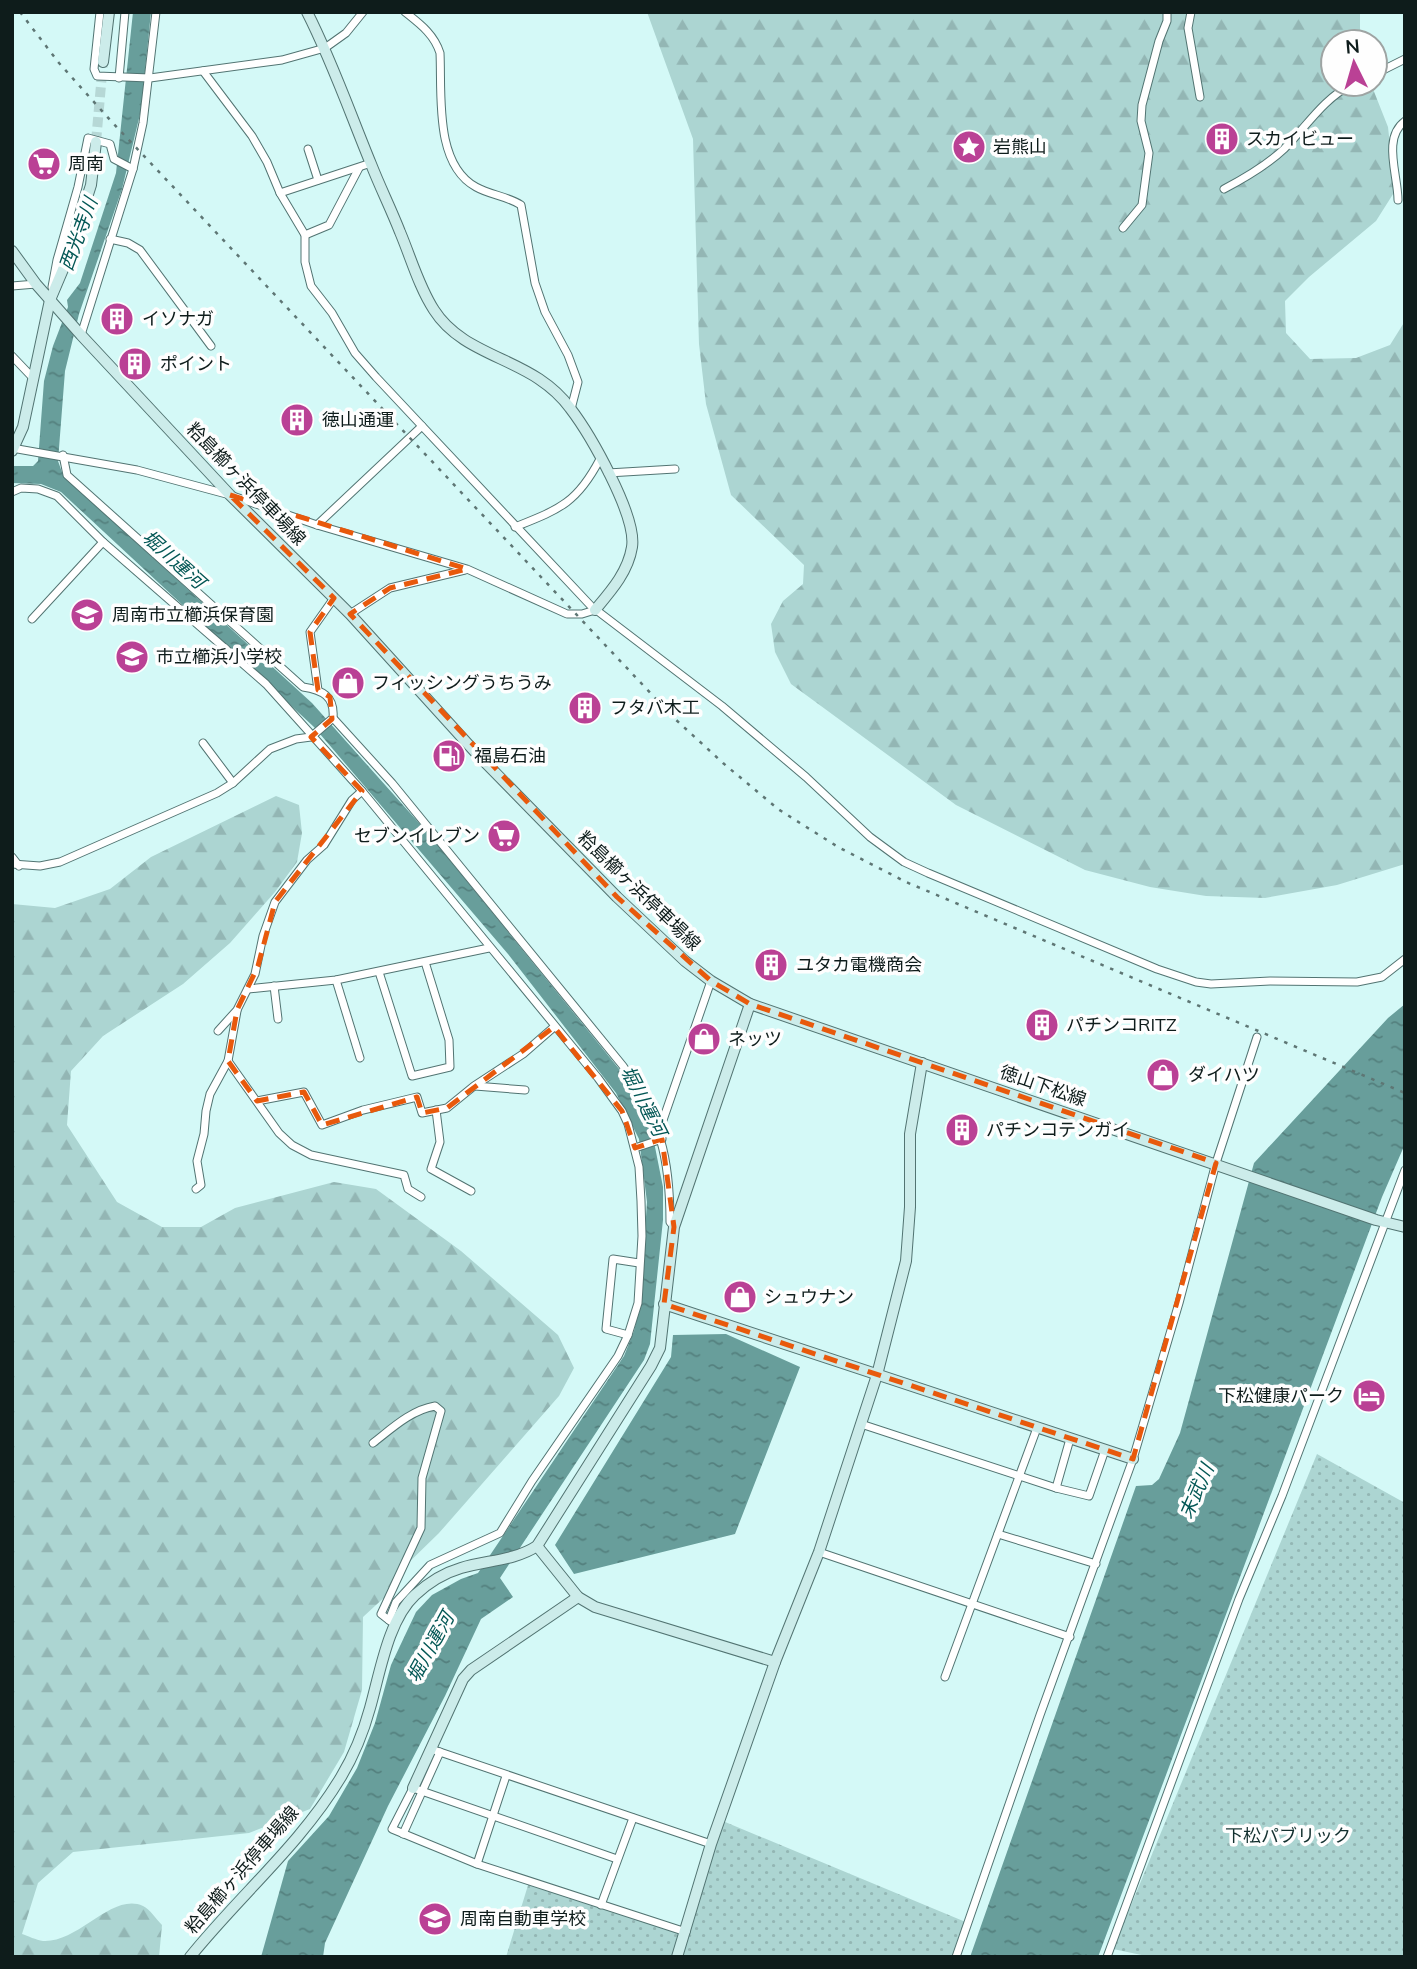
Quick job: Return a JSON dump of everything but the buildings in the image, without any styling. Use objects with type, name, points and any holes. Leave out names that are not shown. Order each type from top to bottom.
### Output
[{"type":"street","points":[[100,12],[94,69],[97,76],[119,78],[150,78],[282,60],[325,48],[346,33],[363,12]]},
{"type":"street","points":[[103,62],[109,12]]},
{"type":"street","points":[[119,78],[125,12]]},
{"type":"street","points":[[81,335],[133,169],[144,123],[156,12]]},
{"type":"street","points":[[133,169],[114,159],[110,144],[88,138],[78,187],[57,260],[23,427],[13,449],[136,470],[230,495],[317,525],[467,569],[567,614],[582,614],[595,610],[617,583],[629,561],[633,543],[628,515],[608,473],[571,409],[555,392],[520,367],[481,350],[445,325],[434,311],[365,165],[325,48],[307,12]]},
{"type":"street","points":[[405,12],[427,30],[436,41],[440,53],[445,144],[457,172],[476,187],[521,205],[535,283],[545,312],[571,362],[578,382],[571,409]]},
{"type":"street","points":[[1123,228],[1142,205],[1149,153],[1141,121],[1142,106],[1167,21],[1167,12]]},
{"type":"street","points":[[1191,12],[1188,28],[1200,97]]},
{"type":"street","points":[[1389,67],[1405,59]]},
{"type":"street","points":[[202,71],[252,136],[267,162],[280,193],[305,235],[305,262],[311,286],[332,313],[355,353],[595,610],[722,706],[870,837],[904,862],[1139,961],[1196,982],[1357,982],[1382,977],[1405,959]]},
{"type":"street","points":[[1224,189],[1270,161],[1331,98]]},
{"type":"street","points":[[1398,200],[1392,144],[1399,125],[1405,121]]},
{"type":"street","points":[[50,300],[91,185],[96,142]]},
{"type":"street","points":[[308,149],[318,180]]},
{"type":"street","points":[[280,193],[365,165]]},
{"type":"street","points":[[305,235],[329,225],[365,165]]},
{"type":"street","points":[[110,239],[128,243],[140,250],[211,346]]},
{"type":"street","name":"粭島櫛ヶ浜停車場線","points":[[12,251],[36,284],[81,335],[230,495],[350,614],[476,753],[617,897],[659,939],[711,981],[750,1004]]},
{"type":"street","points":[[12,286],[36,284]]},
{"type":"street","points":[[12,356],[33,378]]},
{"type":"street","points":[[317,525],[422,426]]},
{"type":"street","points":[[12,857],[16,865],[60,862],[217,793],[233,783],[270,749],[314,735],[331,720],[333,704],[330,697],[318,690],[303,687],[117,521],[67,475],[63,456]]},
{"type":"street","points":[[515,527],[545,515],[575,496],[583,489],[600,459]]},
{"type":"street","points":[[608,473],[675,469]]},
{"type":"street","points":[[12,492],[21,488],[38,489],[57,496],[103,542],[266,684],[362,791],[597,1078],[622,1111],[637,1147],[642,1236],[638,1303],[618,1356],[532,1481],[500,1533],[430,1565],[396,1602],[392,1623],[381,1614],[421,1528],[422,1478],[441,1411],[435,1406],[408,1416],[373,1443]]},
{"type":"street","points":[[32,619],[103,542]]},
{"type":"street","points":[[350,614],[390,588],[467,569]]},
{"type":"street","points":[[318,690],[310,632],[334,598]]},
{"type":"street","points":[[331,720],[391,783],[623,1066],[647,1106],[660,1140],[668,1170],[670,1222],[674,1227]]},
{"type":"street","points":[[203,743],[233,783]]},
{"type":"street","points":[[218,1031],[237,1010],[248,989],[258,966],[263,936],[275,902],[307,860],[324,845],[352,800],[362,791]]},
{"type":"street","points":[[248,989],[336,980],[489,948]]},
{"type":"street","points":[[379,972],[412,1076],[450,1067],[449,1040],[425,962]]},
{"type":"street","points":[[336,980],[360,1058]]},
{"type":"street","points":[[660,1140],[662,1123],[711,981]]},
{"type":"street","points":[[274,986],[278,1019]]},
{"type":"street","points":[[750,1004],[674,1227],[660,1348],[533,1549],[578,1597],[595,1607],[775,1662]]},
{"type":"street","name":"徳山下松線","points":[[750,1004],[1380,1221],[1405,1227]]},
{"type":"street","points":[[196,1189],[201,1185],[197,1161],[206,1111],[210,1094],[228,1061],[237,1010]]},
{"type":"street","points":[[257,1101],[304,1092],[322,1125],[363,1110],[417,1097],[422,1113],[447,1108],[474,1086],[523,1054],[554,1027]]},
{"type":"street","points":[[956,1957],[1133,1459],[1180,1303],[1216,1163],[1257,1037]]},
{"type":"street","points":[[228,1061],[279,1132],[292,1145],[311,1155],[404,1175],[408,1189],[421,1197]]},
{"type":"street","points":[[677,1957],[710,1844],[775,1662],[819,1552],[877,1375],[906,1261],[910,1207],[910,1134],[922,1063]]},
{"type":"street","points":[[474,1086],[524,1090]]},
{"type":"street","points":[[436,1110],[440,1142],[431,1170],[471,1191]]},
{"type":"street","points":[[637,1147],[660,1140]]},
{"type":"street","points":[[1107,1957],[1215,1660],[1282,1496],[1380,1221],[1405,1170]]},
{"type":"street","points":[[628,1335],[606,1329],[614,1259],[639,1263]]},
{"type":"street","points":[[664,1304],[1133,1459]]},
{"type":"street","points":[[861,1423],[1056,1488],[1089,1496],[1105,1450]]},
{"type":"street","points":[[945,1677],[1037,1428]]},
{"type":"street","points":[[1056,1488],[1070,1439]]},
{"type":"street","points":[[998,1534],[1096,1564]]},
{"type":"street","name":"粭島櫛ヶ浜停車場線","points":[[190,1957],[223,1917],[292,1844],[342,1776],[369,1710],[392,1623],[413,1597],[442,1575],[533,1549]]},
{"type":"street","points":[[819,1552],[1070,1637]]},
{"type":"street","points":[[578,1597],[471,1670],[463,1679],[417,1789],[392,1829],[477,1864],[686,1932]]},
{"type":"street","points":[[435,1750],[710,1844]]},
{"type":"street","points":[[477,1864],[506,1776]]},
{"type":"street","points":[[417,1789],[617,1859]]},
{"type":"street","points":[[403,1834],[417,1789]]},
{"type":"street","points":[[601,1905],[633,1818]]},
{"type":"highlighted area","points":[[230,495],[467,569],[390,588],[350,614],[617,897],[711,981],[750,1004],[1216,1163],[1133,1459],[664,1304],[674,1227],[662,1139],[635,1148],[622,1111],[554,1027],[447,1108],[422,1113],[417,1097],[322,1125],[304,1092],[257,1101],[228,1061],[237,1010],[258,966],[275,902],[362,791],[311,737],[332,719],[330,697],[318,690],[310,632],[334,598]]},
{"type":"green space","points":[[647,12],[1360,12],[1360,28],[1319,28],[1319,98],[1377,98],[1388,127],[1395,191],[1376,221],[1309,277],[1285,301],[1286,333],[1310,359],[1356,358],[1390,345],[1405,321],[1405,864],[1337,885],[1265,898],[1206,896],[1150,887],[1085,870],[956,805],[791,684],[775,652],[771,624],[783,601],[803,584],[804,565],[731,495],[706,404],[699,344],[693,139]]},
{"type":"green space","points":[[276,796],[299,805],[302,833],[297,862],[275,892],[230,943],[183,984],[103,1036],[71,1071],[67,1125],[117,1202],[162,1227],[201,1227],[235,1208],[334,1182],[376,1189],[461,1251],[558,1335],[574,1368],[559,1396],[439,1533],[399,1572],[388,1594],[363,1617],[362,1690],[344,1752],[310,1809],[249,1833],[73,1852],[38,1883],[22,1934],[43,1941],[56,1939],[119,1906],[143,1906],[162,1925],[159,1957],[12,1957],[12,904],[55,908],[110,889],[151,857]]},
{"type":"green space","name":"下松パブリック","points":[[1317,1454],[1405,1503],[1405,1957],[1151,1957],[1113,1949]]},
{"type":"green space","points":[[718,1819],[968,1923],[956,1957],[506,1957],[529,1882],[686,1931]]},
{"type":"water","name":"堀川運河","points":[[133,12],[151,12],[141,110],[122,189],[79,314],[65,371],[58,461],[63,475],[312,703],[427,832],[624,1075],[653,1137],[663,1187],[663,1220],[650,1344],[644,1360],[500,1578],[513,1597],[481,1619],[388,1806],[325,1943],[323,1957],[261,1957],[288,1861],[329,1816],[357,1768],[375,1723],[391,1665],[416,1612],[432,1595],[478,1573],[624,1356],[640,1305],[647,1202],[639,1139],[616,1093],[508,954],[314,727],[61,492],[41,484],[12,483],[12,466],[33,466],[38,461],[44,381],[53,346],[68,307],[67,300],[80,283],[116,173]]},
{"type":"water","name":"末武川","points":[[1405,1004],[1405,1144],[1382,1197],[1098,1957],[970,1957],[1136,1486],[1152,1485],[1159,1479],[1180,1433],[1254,1163],[1388,1018]]},
{"type":"water","points":[[726,1334],[800,1367],[735,1534],[574,1574],[555,1545],[671,1357],[673,1335]]},
{"type":"tunnel","points":[[96,142],[103,62]]},
{"type":"railway","points":[[20,12],[59,63],[111,121],[674,718],[778,809],[838,847],[906,882],[1405,1093]]},
{"type":"place","name":"スカイビュー","points":[[1222,139]]},
{"type":"place","name":"岩熊山","points":[[969,147]]},
{"type":"place","name":"周南","points":[[44,164]]},
{"type":"place","name":"イソナガ","points":[[117,319]]},
{"type":"place","name":"ポイント","points":[[135,364]]},
{"type":"place","name":"徳山通運","points":[[297,420]]},
{"type":"place","name":"周南市立櫛浜保育園","points":[[87,615]]},
{"type":"place","name":"市立櫛浜小学校","points":[[132,657]]},
{"type":"place","name":"フィッシングうちうみ","points":[[348,683]]},
{"type":"place","name":"フタバ木工","points":[[585,708]]},
{"type":"place","name":"福島石油","points":[[449,756]]},
{"type":"place","name":"セブンイレブン","points":[[504,836]]},
{"type":"place","name":"ユタカ電機商会","points":[[771,965]]},
{"type":"place","name":"パチンコRITZ","points":[[1042,1025]]},
{"type":"place","name":"ネッツ","points":[[704,1039]]},
{"type":"place","name":"ダイハツ","points":[[1163,1075]]},
{"type":"place","name":"パチンコテンガイ","points":[[962,1130]]},
{"type":"place","name":"シュウナン","points":[[740,1297]]},
{"type":"place","name":"下松健康パーク","points":[[1369,1396]]},
{"type":"place","name":"周南自動車学校","points":[[435,1919]]},
{"type":"water label","name":"西光寺川","points":[[78,234]]}]
